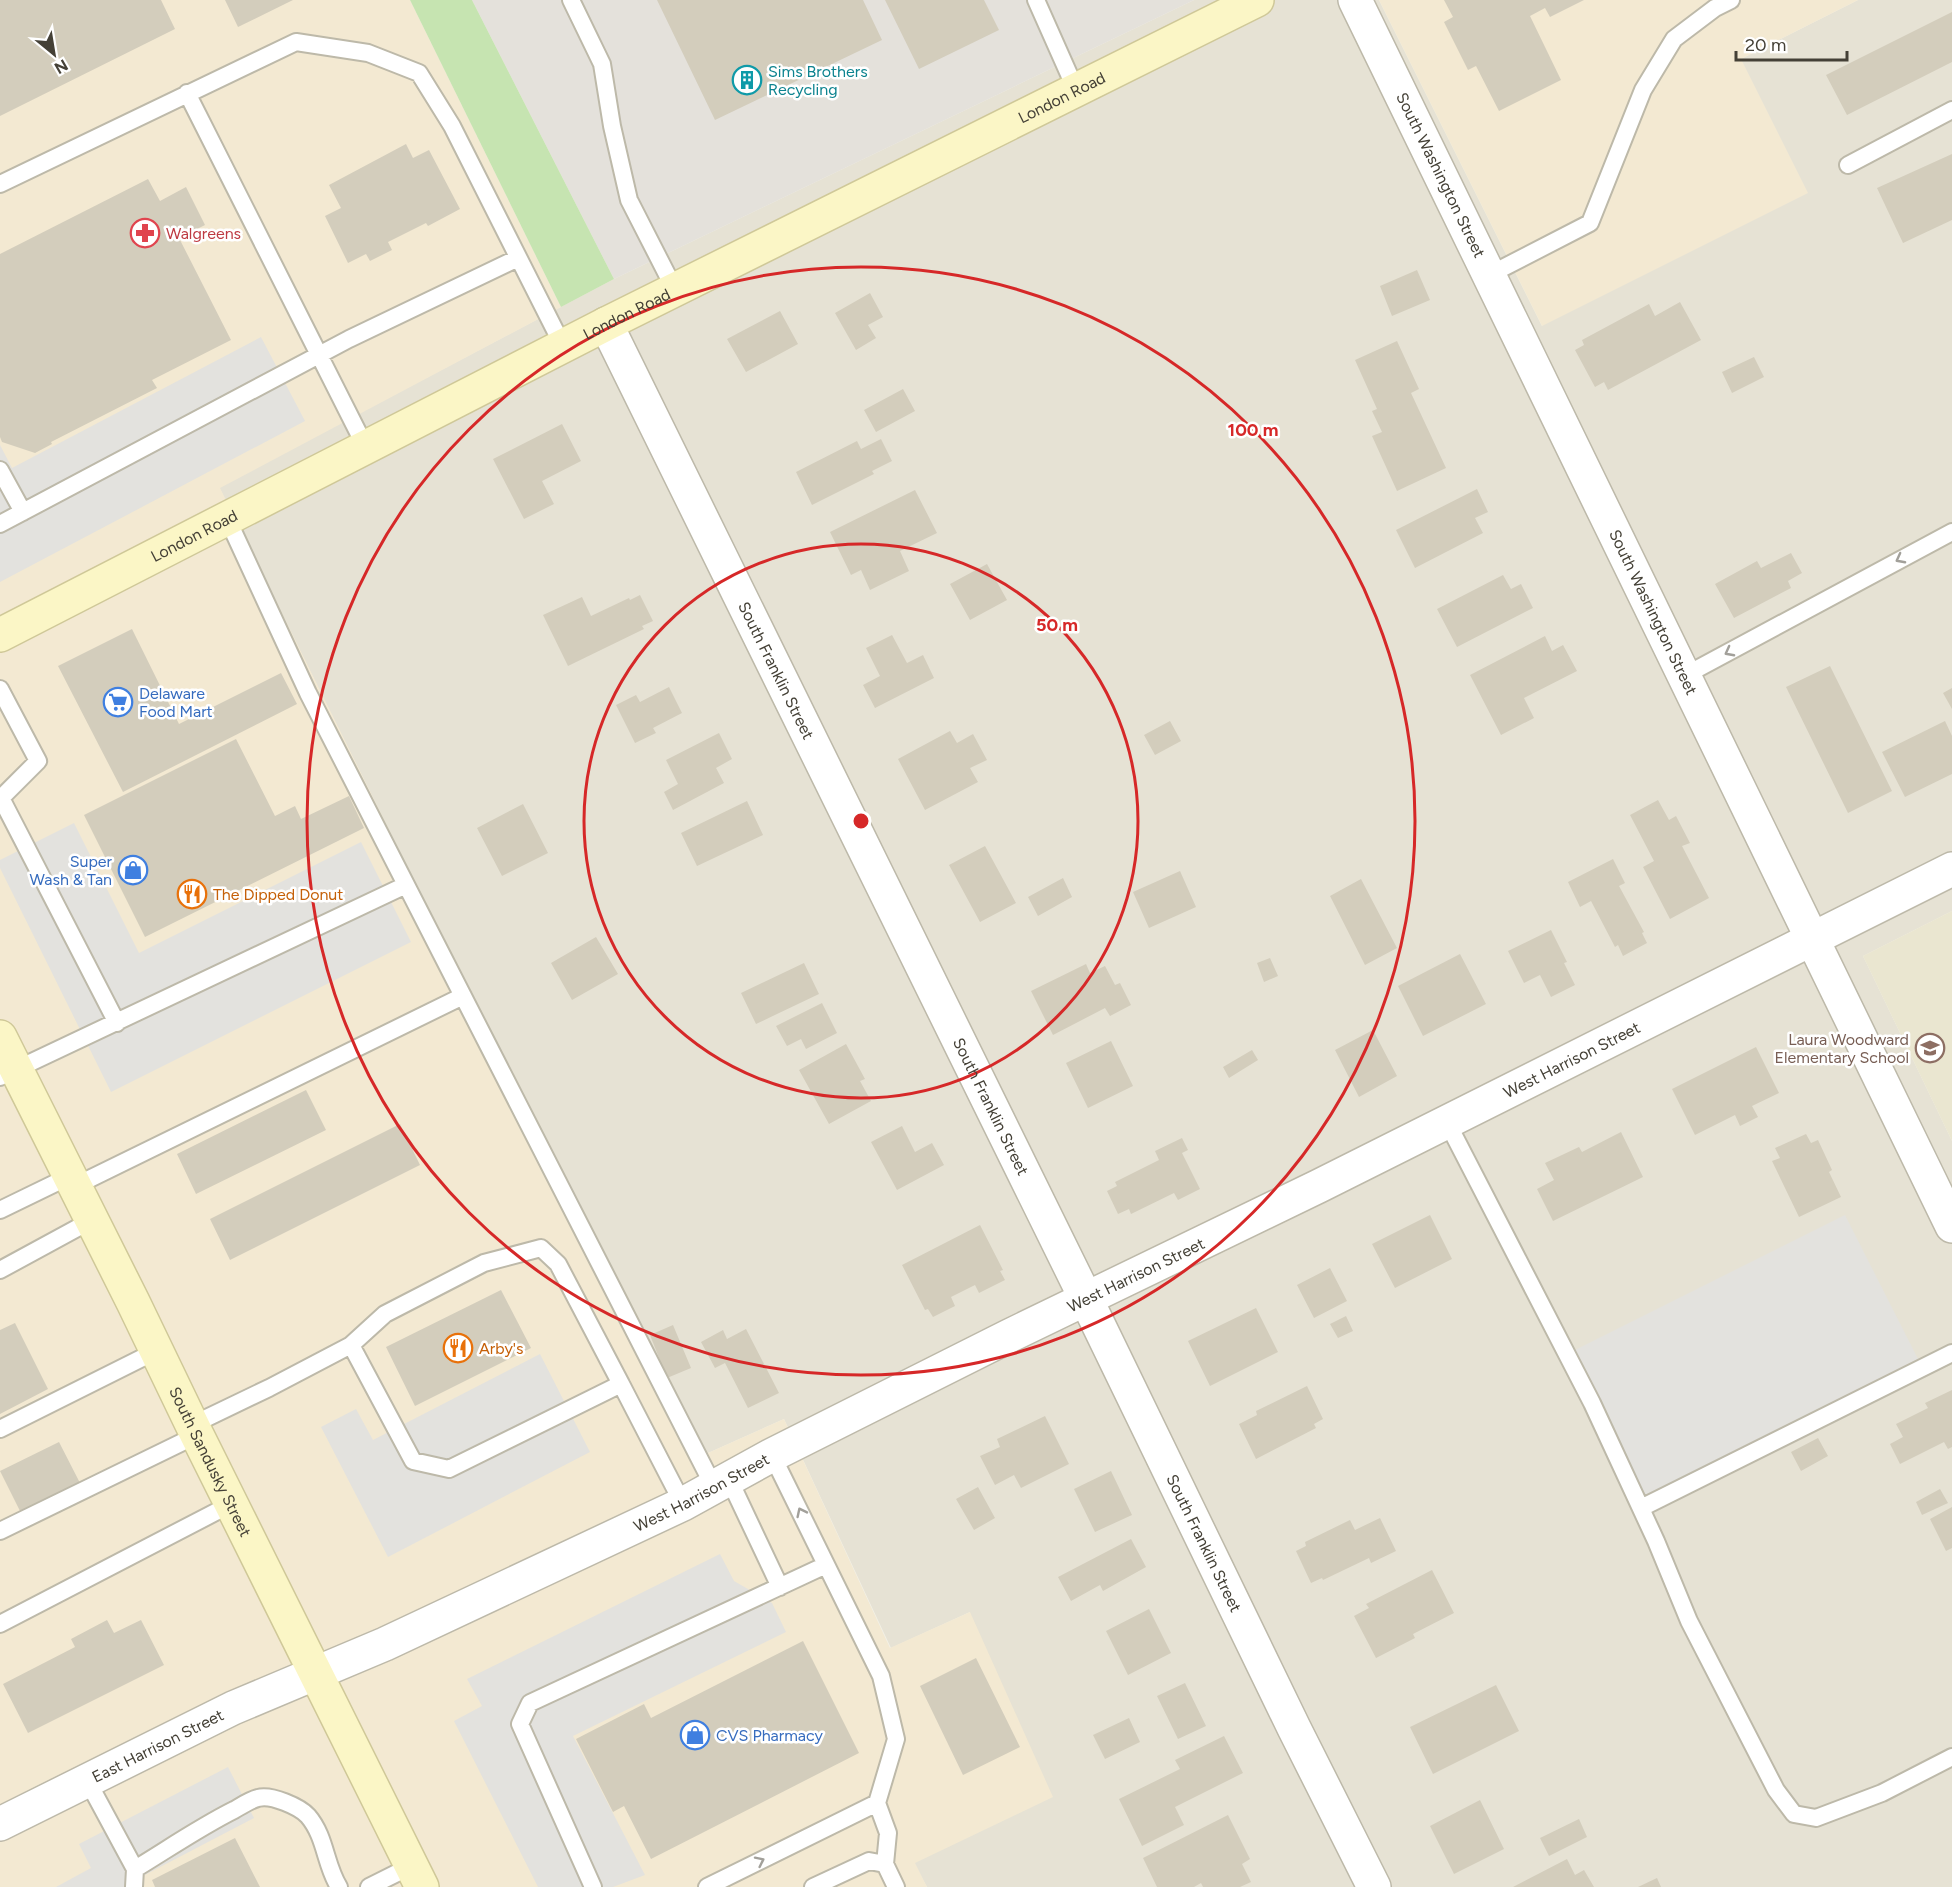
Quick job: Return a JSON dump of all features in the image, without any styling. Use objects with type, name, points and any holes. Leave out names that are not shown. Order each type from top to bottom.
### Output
[{"type":"street","name":"London Road","points":[[0,635],[606,324],[1257,0]]},
{"type":"street","name":"South Washington Street","points":[[1355,0],[1491,274],[1952,1226]]},
{"type":"street","name":"South Franklin Street","points":[[606,324],[1086,1299],[1288,1717],[1374,1887]]},
{"type":"street","name":"West Harrison Street","points":[[315,1672],[385,1644],[683,1504],[772,1455],[1086,1299],[1309,1192],[1952,869]]},
{"type":"street","name":"South Sandusky Street","points":[[0,1037],[8,1073],[72,1181],[92,1220],[416,1877]]},
{"type":"street","name":"East Harrison Street","points":[[0,1824],[233,1708],[315,1672]]},
{"type":"lane","points":[[571,0],[602,64],[612,126],[629,200],[675,290]]},
{"type":"lane","points":[[1036,0],[1076,90]]},
{"type":"lane","points":[[1491,274],[1590,223],[1643,90],[1674,39],[1715,8],[1731,0]]},
{"type":"lane","points":[[0,184],[296,42],[368,52],[418,73],[452,126],[563,346]]},
{"type":"lane","points":[[187,93],[365,446]]},
{"type":"lane","points":[[1848,165],[1952,110]]},
{"type":"lane","points":[[0,524],[319,355],[518,258]]},
{"type":"lane","points":[[0,470],[23,512]]},
{"type":"lane","points":[[227,518],[308,693],[463,996],[721,1483],[780,1587]]},
{"type":"lane","points":[[1684,675],[1952,532]]},
{"type":"lane","points":[[0,689],[38,760],[1,798],[117,1023]]},
{"type":"lane","points":[[8,1073],[406,885]]},
{"type":"lane","points":[[0,1210],[72,1181],[463,996]]},
{"type":"lane","points":[[1447,1122],[1592,1403],[1641,1508],[1689,1621],[1776,1790],[1794,1814],[1816,1818],[1882,1793],[1952,1758]]},
{"type":"lane","points":[[0,1270],[92,1220]]},
{"type":"lane","points":[[0,1531],[351,1345],[385,1314],[484,1263],[541,1248],[558,1264],[683,1504]]},
{"type":"lane","points":[[351,1345],[413,1461],[449,1469],[621,1384]]},
{"type":"lane","points":[[0,1429],[156,1351]]},
{"type":"lane","points":[[1641,1508],[1952,1353]]},
{"type":"lane","points":[[772,1455],[881,1676],[896,1739],[877,1803],[888,1833],[885,1864],[896,1887]]},
{"type":"lane","points":[[0,1624],[231,1504]]},
{"type":"lane","points":[[593,1887],[520,1724],[530,1703],[826,1565]]},
{"type":"lane","points":[[87,1780],[135,1869],[134,1887]]},
{"type":"lane","points":[[135,1869],[220,1817],[260,1797],[288,1803],[307,1814],[317,1829],[332,1876],[339,1887]]},
{"type":"lane","points":[[707,1887],[877,1803]]},
{"type":"lane","points":[[813,1887],[869,1860],[885,1864]]},
{"type":"lane","points":[[369,1887],[416,1877]]},
{"type":"shaded area","points":[[0,0],[410,0],[561,307],[220,488],[699,1457],[784,1419],[890,1648],[970,1612],[1053,1797],[915,1863],[927,1887],[0,1887]]},
{"type":"shaded area","points":[[472,0],[1194,0],[614,279]]},
{"type":"shaded area","points":[[1194,0],[1379,0],[1542,326],[1741,59],[1858,0],[1952,0],[1952,911],[1863,956],[1952,1141],[1952,1887],[927,1887],[914,1864],[970,1612],[891,1648],[784,1419],[699,1457],[219,487],[614,279]]},
{"type":"shaded area","points":[[1379,0],[1858,0],[1741,59],[1808,193],[1542,326]]},
{"type":"shaded area","points":[[261,337],[305,421],[0,582],[0,445],[12,468]]},
{"type":"shaded area","points":[[74,823],[139,953],[361,842],[411,942],[111,1092],[0,868],[0,860]]},
{"type":"shaded area","name":"Laura Woodward Elementary School","points":[[1952,911],[1952,1141],[1863,956]]},
{"type":"shaded area","points":[[1845,1215],[1918,1359],[1646,1496],[1573,1351]]},
{"type":"shaded area","points":[[540,1354],[590,1452],[388,1557],[321,1427],[356,1409],[373,1440]]},
{"type":"shaded area","points":[[720,1554],[734,1581],[772,1603],[786,1632],[573,1736],[645,1875],[613,1887],[538,1887],[454,1721],[482,1706],[467,1679]]},
{"type":"shaded area","points":[[228,1767],[254,1818],[139,1878],[143,1887],[56,1887],[91,1868],[79,1844]]},
{"type":"green space","points":[[410,0],[472,0],[614,279],[561,307]]},
{"type":"building","points":[[0,0],[161,0],[175,29],[0,116]]},
{"type":"building","points":[[225,0],[293,0],[238,27]]},
{"type":"building","name":"Sims Brothers Recycling","points":[[657,0],[863,0],[882,40],[715,120]]},
{"type":"building","points":[[885,0],[984,0],[999,30],[919,69]]},
{"type":"building","points":[[1444,0],[1584,0],[1550,17],[1545,8],[1530,16],[1561,80],[1499,111],[1476,66],[1468,70],[1444,22],[1453,17]]},
{"type":"building","points":[[1952,12],[1952,62],[1847,115],[1826,75]]},
{"type":"building","points":[[406,144],[413,158],[429,150],[460,209],[428,226],[426,223],[388,242],[392,250],[370,261],[366,254],[348,263],[325,216],[341,208],[329,185]]},
{"type":"building","points":[[1952,154],[1952,220],[1903,243],[1877,188]]},
{"type":"building","points":[[148,179],[160,201],[186,187],[205,225],[179,238],[231,340],[152,380],[157,388],[51,442],[52,444],[35,453],[2,442],[0,437],[0,254]]},
{"type":"building","points":[[1417,270],[1430,300],[1392,316],[1380,286]]},
{"type":"building","points":[[870,293],[883,317],[868,325],[876,338],[856,350],[835,313]]},
{"type":"building","points":[[1680,302],[1701,340],[1608,390],[1604,382],[1595,387],[1575,350],[1584,345],[1582,340],[1649,304],[1655,316]]},
{"type":"building","points":[[780,311],[798,344],[746,372],[727,339]]},
{"type":"building","points":[[1397,341],[1419,389],[1411,393],[1446,468],[1397,491],[1372,436],[1382,432],[1372,411],[1377,409],[1355,360]]},
{"type":"building","points":[[1754,357],[1764,377],[1732,393],[1722,372]]},
{"type":"building","points":[[903,389],[915,411],[876,432],[864,410]]},
{"type":"building","points":[[562,424],[581,461],[542,481],[554,504],[524,519],[493,459]]},
{"type":"building","points":[[881,439],[892,461],[872,471],[874,474],[812,505],[796,472],[857,441],[861,449]]},
{"type":"building","points":[[1477,489],[1488,512],[1475,518],[1483,533],[1415,568],[1396,530]]},
{"type":"building","points":[[915,490],[937,533],[900,551],[909,571],[870,590],[861,570],[851,575],[830,532]]},
{"type":"building","points":[[1791,553],[1802,573],[1788,581],[1791,588],[1734,618],[1715,584],[1757,561],[1761,568]]},
{"type":"building","points":[[987,564],[1007,600],[970,620],[950,584]]},
{"type":"building","points":[[1503,575],[1511,589],[1521,584],[1533,608],[1457,647],[1437,609]]},
{"type":"building","points":[[640,595],[653,621],[642,626],[644,629],[568,666],[543,615],[582,597],[591,616]]},
{"type":"building","points":[[132,629],[179,724],[281,673],[297,704],[123,792],[58,666]]},
{"type":"building","points":[[892,635],[907,663],[923,655],[934,678],[875,708],[863,685],[880,676],[866,648]]},
{"type":"building","points":[[1545,636],[1552,651],[1563,645],[1577,671],[1524,698],[1534,718],[1501,735],[1470,675]]},
{"type":"building","points":[[1830,666],[1892,791],[1848,813],[1786,687]]},
{"type":"building","points":[[669,687],[682,713],[653,728],[656,733],[635,743],[616,705],[636,695],[640,702]]},
{"type":"building","points":[[1952,688],[1952,709],[1943,693]]},
{"type":"building","points":[[1170,721],[1181,741],[1155,755],[1144,735]]},
{"type":"building","points":[[1945,721],[1952,736],[1952,774],[1905,797],[1882,752]]},
{"type":"building","points":[[950,731],[957,743],[973,734],[987,760],[970,768],[978,782],[925,810],[898,759]]},
{"type":"building","points":[[719,733],[732,759],[716,768],[724,783],[673,810],[664,792],[678,784],[666,760]]},
{"type":"building","points":[[236,739],[275,816],[295,806],[301,819],[349,796],[364,828],[145,937],[84,815]]},
{"type":"building","points":[[1658,800],[1669,820],[1676,816],[1690,843],[1682,846],[1709,898],[1670,919],[1643,867],[1654,861],[1630,815]]},
{"type":"building","points":[[747,801],[763,835],[697,866],[681,833]]},
{"type":"building","points":[[523,804],[548,853],[502,876],[477,828]]},
{"type":"building","points":[[985,846],[1016,903],[980,922],[949,865]]},
{"type":"building","points":[[1613,859],[1625,883],[1619,886],[1644,932],[1642,933],[1647,943],[1623,956],[1618,945],[1615,947],[1591,901],[1580,907],[1568,882]]},
{"type":"building","points":[[1180,871],[1196,907],[1149,928],[1133,892]]},
{"type":"building","points":[[1063,878],[1072,897],[1038,916],[1028,897]]},
{"type":"building","points":[[1361,879],[1397,948],[1365,965],[1330,896]]},
{"type":"building","points":[[1551,930],[1567,962],[1564,963],[1575,985],[1551,997],[1540,975],[1524,983],[1508,951]]},
{"type":"building","points":[[596,937],[618,974],[572,1000],[551,963]]},
{"type":"building","points":[[1460,954],[1486,1004],[1423,1036],[1398,986]]},
{"type":"building","points":[[1270,958],[1278,976],[1264,982],[1257,963]]},
{"type":"building","points":[[804,963],[819,994],[756,1024],[741,993]]},
{"type":"building","points":[[1086,964],[1090,973],[1105,966],[1115,985],[1120,983],[1131,1005],[1110,1016],[1105,1008],[1053,1035],[1031,991]]},
{"type":"building","points":[[822,1003],[837,1033],[806,1049],[801,1039],[787,1046],[776,1026]]},
{"type":"building","points":[[1373,1030],[1397,1076],[1359,1097],[1335,1050]]},
{"type":"building","points":[[1111,1041],[1133,1086],[1088,1108],[1066,1063]]},
{"type":"building","points":[[846,1044],[865,1079],[860,1081],[871,1101],[829,1124],[799,1070]]},
{"type":"building","points":[[1756,1047],[1779,1093],[1752,1106],[1758,1117],[1740,1126],[1735,1115],[1695,1135],[1672,1089]]},
{"type":"building","points":[[1252,1050],[1258,1060],[1229,1078],[1223,1067]]},
{"type":"building","points":[[306,1090],[326,1130],[196,1194],[177,1154]]},
{"type":"building","points":[[400,1124],[420,1165],[230,1260],[210,1219]]},
{"type":"building","points":[[902,1126],[915,1152],[932,1143],[944,1165],[897,1190],[871,1142]]},
{"type":"building","points":[[1621,1132],[1643,1177],[1553,1221],[1537,1189],[1554,1180],[1545,1163],[1579,1147],[1582,1152]]},
{"type":"building","points":[[1806,1134],[1811,1143],[1818,1140],[1841,1197],[1799,1217],[1772,1161],[1780,1158],[1775,1148]]},
{"type":"building","points":[[1182,1138],[1188,1150],[1182,1153],[1200,1189],[1178,1200],[1174,1193],[1131,1214],[1129,1209],[1118,1214],[1107,1191],[1117,1186],[1115,1182],[1159,1160],[1155,1151]]},
{"type":"building","points":[[1430,1215],[1452,1259],[1395,1288],[1372,1244]]},
{"type":"building","points":[[980,1225],[1003,1270],[1000,1271],[1005,1280],[979,1293],[975,1285],[951,1297],[955,1306],[933,1317],[928,1309],[925,1310],[902,1265]]},
{"type":"building","points":[[1330,1268],[1347,1301],[1314,1318],[1297,1285]]},
{"type":"building","name":"Arby's","points":[[501,1290],[531,1348],[415,1406],[386,1347]]},
{"type":"building","points":[[1256,1308],[1278,1352],[1210,1386],[1188,1341]]},
{"type":"building","points":[[1346,1316],[1353,1331],[1338,1338],[1330,1324]]},
{"type":"building","points":[[15,1323],[48,1389],[0,1414],[0,1330]]},
{"type":"building","points":[[673,1325],[691,1368],[667,1378],[650,1335]]},
{"type":"building","points":[[746,1329],[779,1393],[748,1408],[725,1363],[715,1368],[701,1342],[723,1330],[727,1339]]},
{"type":"building","points":[[1307,1386],[1323,1419],[1314,1424],[1316,1428],[1256,1459],[1239,1424],[1257,1415],[1256,1411]]},
{"type":"building","points":[[1952,1390],[1952,1447],[1948,1449],[1944,1442],[1900,1464],[1890,1444],[1903,1437],[1896,1424],[1928,1408],[1925,1403]]},
{"type":"building","points":[[1045,1416],[1069,1464],[1021,1488],[1014,1475],[995,1485],[980,1456],[1000,1447],[997,1439]]},
{"type":"building","points":[[1818,1438],[1828,1456],[1801,1471],[1791,1452]]},
{"type":"building","points":[[59,1442],[80,1483],[21,1513],[0,1471]]},
{"type":"building","points":[[1111,1471],[1132,1515],[1095,1532],[1074,1489]]},
{"type":"building","points":[[978,1487],[995,1518],[974,1530],[956,1499]]},
{"type":"building","points":[[1940,1489],[1948,1503],[1922,1515],[1916,1502]]},
{"type":"building","points":[[1952,1507],[1952,1548],[1946,1551],[1930,1519]]},
{"type":"building","points":[[1380,1518],[1396,1551],[1371,1563],[1369,1558],[1323,1580],[1322,1578],[1311,1583],[1296,1551],[1306,1546],[1305,1542],[1350,1520],[1355,1530]]},
{"type":"building","points":[[1131,1539],[1146,1567],[1103,1591],[1100,1585],[1071,1601],[1058,1577]]},
{"type":"building","points":[[1432,1570],[1454,1613],[1413,1634],[1415,1638],[1376,1658],[1354,1616],[1369,1608],[1366,1604]]},
{"type":"building","points":[[1149,1609],[1171,1653],[1128,1675],[1106,1631]]},
{"type":"building","points":[[107,1620],[114,1633],[141,1620],[164,1665],[28,1733],[3,1684],[75,1647],[71,1639]]},
{"type":"building","points":[[803,1641],[859,1753],[651,1859],[624,1806],[613,1812],[576,1739],[644,1704],[651,1718]]},
{"type":"building","points":[[976,1658],[1020,1747],[963,1775],[920,1686]]},
{"type":"building","points":[[1185,1683],[1206,1726],[1178,1739],[1157,1696]]},
{"type":"building","points":[[1496,1685],[1519,1731],[1433,1774],[1410,1727]]},
{"type":"building","points":[[1129,1718],[1140,1742],[1105,1759],[1093,1735]]},
{"type":"building","points":[[1224,1736],[1243,1773],[1175,1807],[1184,1825],[1142,1846],[1119,1799],[1180,1769],[1175,1760]]},
{"type":"building","points":[[1480,1800],[1504,1849],[1454,1874],[1430,1826]]},
{"type":"building","points":[[1228,1815],[1250,1859],[1242,1864],[1251,1882],[1240,1887],[1203,1887],[1201,1883],[1194,1887],[1157,1887],[1143,1858]]},
{"type":"building","points":[[1579,1819],[1587,1837],[1549,1856],[1540,1838]]},
{"type":"building","points":[[235,1838],[260,1887],[155,1887],[152,1880]]},
{"type":"building","points":[[1567,1859],[1575,1875],[1584,1870],[1594,1887],[1513,1887]]},
{"type":"building","points":[[1657,1878],[1661,1887],[1638,1887]]},
{"type":"place","name":"Sims Brothers Recycling","points":[[747,80]]},
{"type":"place","name":"Walgreens","points":[[145,233]]},
{"type":"place","name":"Delaware Food Mart","points":[[118,702]]},
{"type":"place","name":"Super Wash & Tan","points":[[133,870]]},
{"type":"place","name":"The Dipped Donut","points":[[192,894]]},
{"type":"place","name":"Laura Woodward Elementary School","points":[[1930,1048]]},
{"type":"place","name":"Arby's","points":[[458,1348]]},
{"type":"place","name":"CVS Pharmacy","points":[[695,1735]]}]
